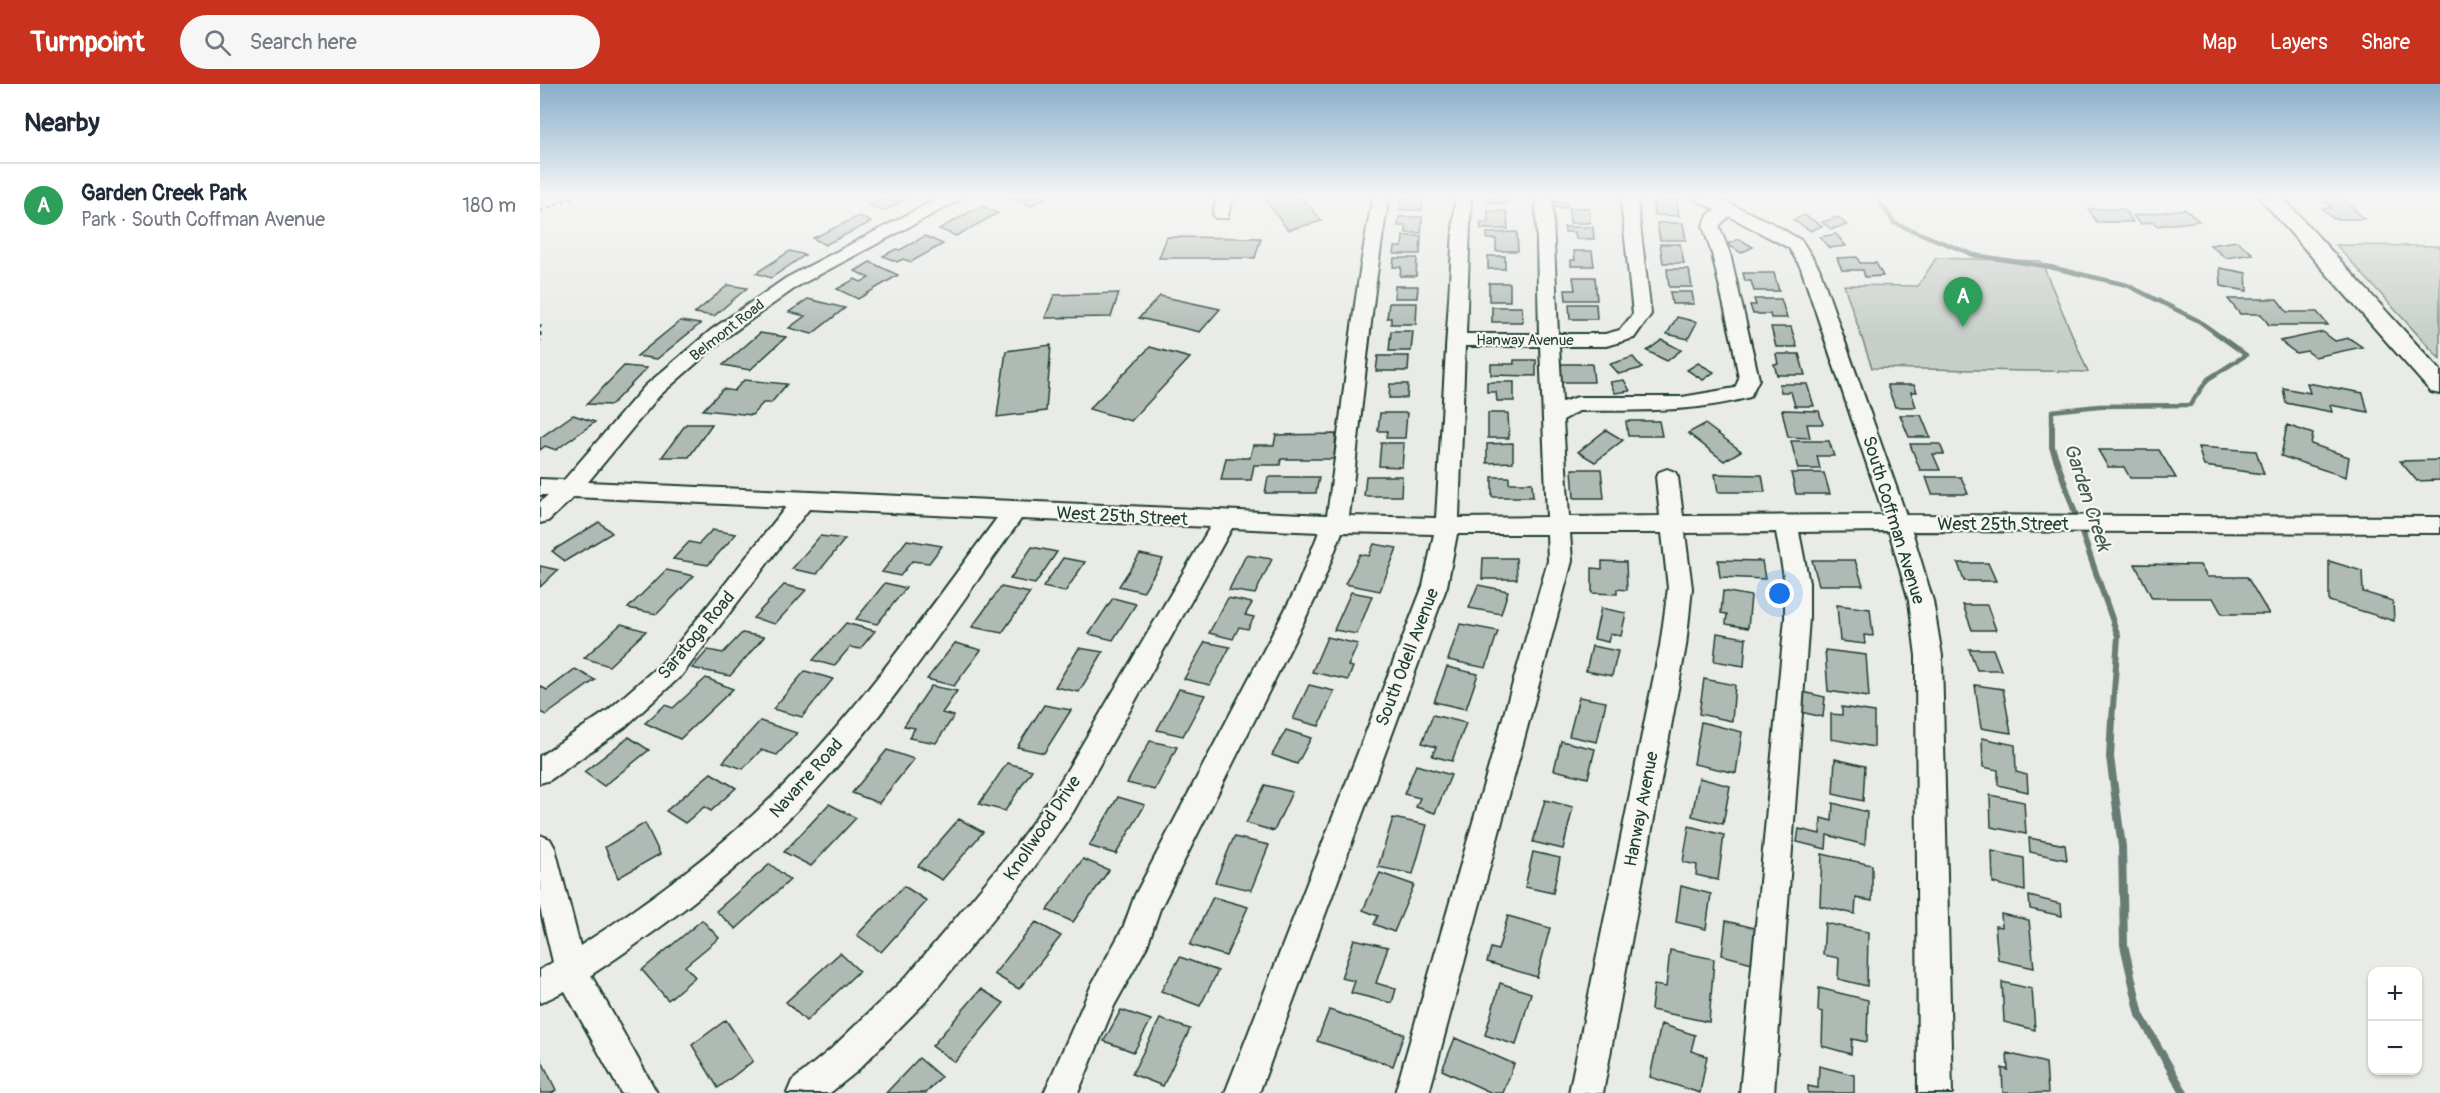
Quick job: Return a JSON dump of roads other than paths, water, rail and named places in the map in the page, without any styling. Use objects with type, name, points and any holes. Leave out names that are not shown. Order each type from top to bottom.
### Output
[{"type":"main road","points":[[2312,244],[2440,386]]},
{"type":"street","name":"Belmont Road","points":[[540,515],[570,488],[652,391],[717,334],[792,282],[864,244]]},
{"type":"street","points":[[1061,1093],[1102,995],[1136,935],[1146,905],[1309,586],[1329,542],[1335,524],[1351,423],[1372,244]]},
{"type":"street","name":"South Odell Avenue","points":[[1242,1093],[1435,586],[1447,526],[1461,244]]},
{"type":"street","points":[[1412,1093],[1560,561],[1544,244]]},
{"type":"street","name":"Hanway Avenue","points":[[1458,340],[1606,340],[1627,334],[1642,314],[1634,244]]},
{"type":"street","points":[[1553,418],[1565,408],[1578,404],[1700,402],[1723,399],[1743,392],[1749,379],[1743,345],[1717,244]]},
{"type":"street","name":"South Coffman Avenue","points":[[1794,244],[1810,268],[1898,523],[1921,601],[1929,656],[1935,1093]]},
{"type":"street","points":[[1667,477],[1674,524]]},
{"type":"street","name":"West 25th Street","points":[[540,487],[1225,521],[1335,524],[1447,526],[1898,523],[2440,525]]},
{"type":"street","name":"Saratoga Road","points":[[540,771],[616,719],[673,668],[803,501]]},
{"type":"street","name":"Navarre Road","points":[[540,987],[571,970],[653,914],[733,851],[770,818],[801,786],[856,721],[1015,511]]},
{"type":"street","name":"Knollwood Drive","points":[[804,1093],[843,1061],[917,988],[1018,866],[1063,803],[1225,521]]},
{"type":"street","name":"Hanway Avenue","points":[[1586,1093],[1673,646],[1680,588],[1674,524]]},
{"type":"street","points":[[1757,1093],[1797,618],[1797,583],[1786,524]]},
{"type":"street","points":[[540,848],[571,970],[640,1093]]},
{"type":"waterway","name":"Garden Creek","points":[[1947,244],[1974,255],[2050,267],[2127,285],[2199,321],[2246,355],[2208,379],[2190,405],[2099,406],[2052,411],[2052,447],[2118,636],[2112,721]]},
{"type":"waterway","name":"Garden Creek","points":[[2112,720],[2110,757],[2122,847],[2124,945],[2140,1015],[2184,1093]]},
{"type":"place","name":"Garden Creek Park","points":[[1963,327]]}]
